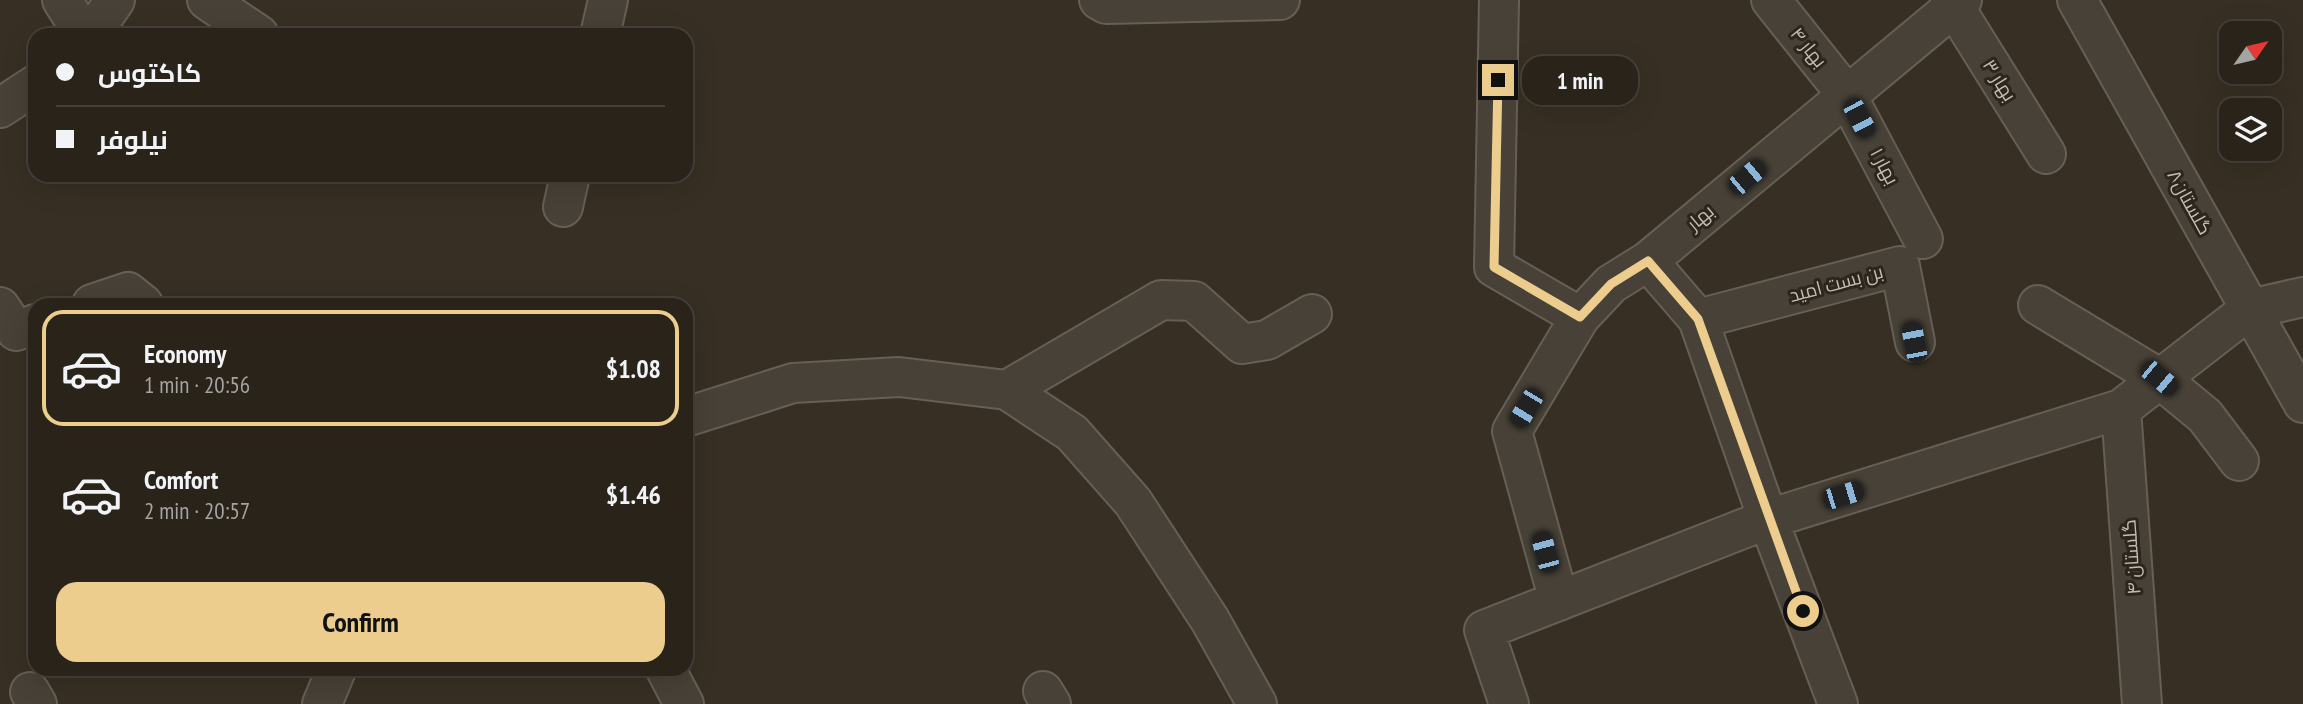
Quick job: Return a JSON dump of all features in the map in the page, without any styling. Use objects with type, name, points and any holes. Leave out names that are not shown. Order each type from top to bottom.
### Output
[{"type":"street","points":[[62,0],[80,28]]},
{"type":"street","points":[[96,28],[116,0]]},
{"type":"street","points":[[207,0],[249,28]]},
{"type":"street","points":[[602,28],[608,0]]},
{"type":"street","points":[[1099,0],[1106,4],[1280,0]]},
{"type":"street","points":[[1499,0],[1494,267],[1580,317]]},
{"type":"street","name":"بهار ۴","points":[[1771,0],[1846,94]]},
{"type":"street","name":"گلستان۸","points":[[2077,0],[2303,403]]},
{"type":"street","name":"بهار","points":[[1559,601],[1512,431],[1580,317],[1611,284],[1648,261],[1955,2]]},
{"type":"street","name":"بهار ۳","points":[[1955,2],[2046,154]]},
{"type":"street","points":[[0,108],[28,90]]},
{"type":"street","name":"بهار ۱","points":[[1846,94],[1923,239]]},
{"type":"street","points":[[1648,261],[1698,319],[1768,519],[1838,704]]},
{"type":"street","name":"بن بست امید","points":[[1698,319],[1900,266],[1914,342]]},
{"type":"street","points":[[110,298],[128,292],[136,298]]},
{"type":"street","points":[[1509,704],[1483,630],[1768,519],[2121,409],[2250,309],[2303,297]]},
{"type":"street","points":[[1007,390],[1161,300],[1194,301],[1242,344],[1267,340],[1312,314]]},
{"type":"street","points":[[2038,305],[2159,378],[2205,416],[2239,461]]},
{"type":"street","points":[[0,307],[16,331],[28,327]]},
{"type":"street","points":[[693,415],[793,383],[899,377],[1007,390],[1072,433],[1133,502],[1210,620],[1257,704]]},
{"type":"street","name":"گلستان ۴","points":[[2121,409],[2142,704]]},
{"type":"street","points":[[322,704],[334,676]]},
{"type":"street","points":[[669,676],[684,704]]},
{"type":"route","points":[[1498,80],[1494,267],[1580,317],[1611,284],[1648,261],[1698,319],[1803,611]]}]
